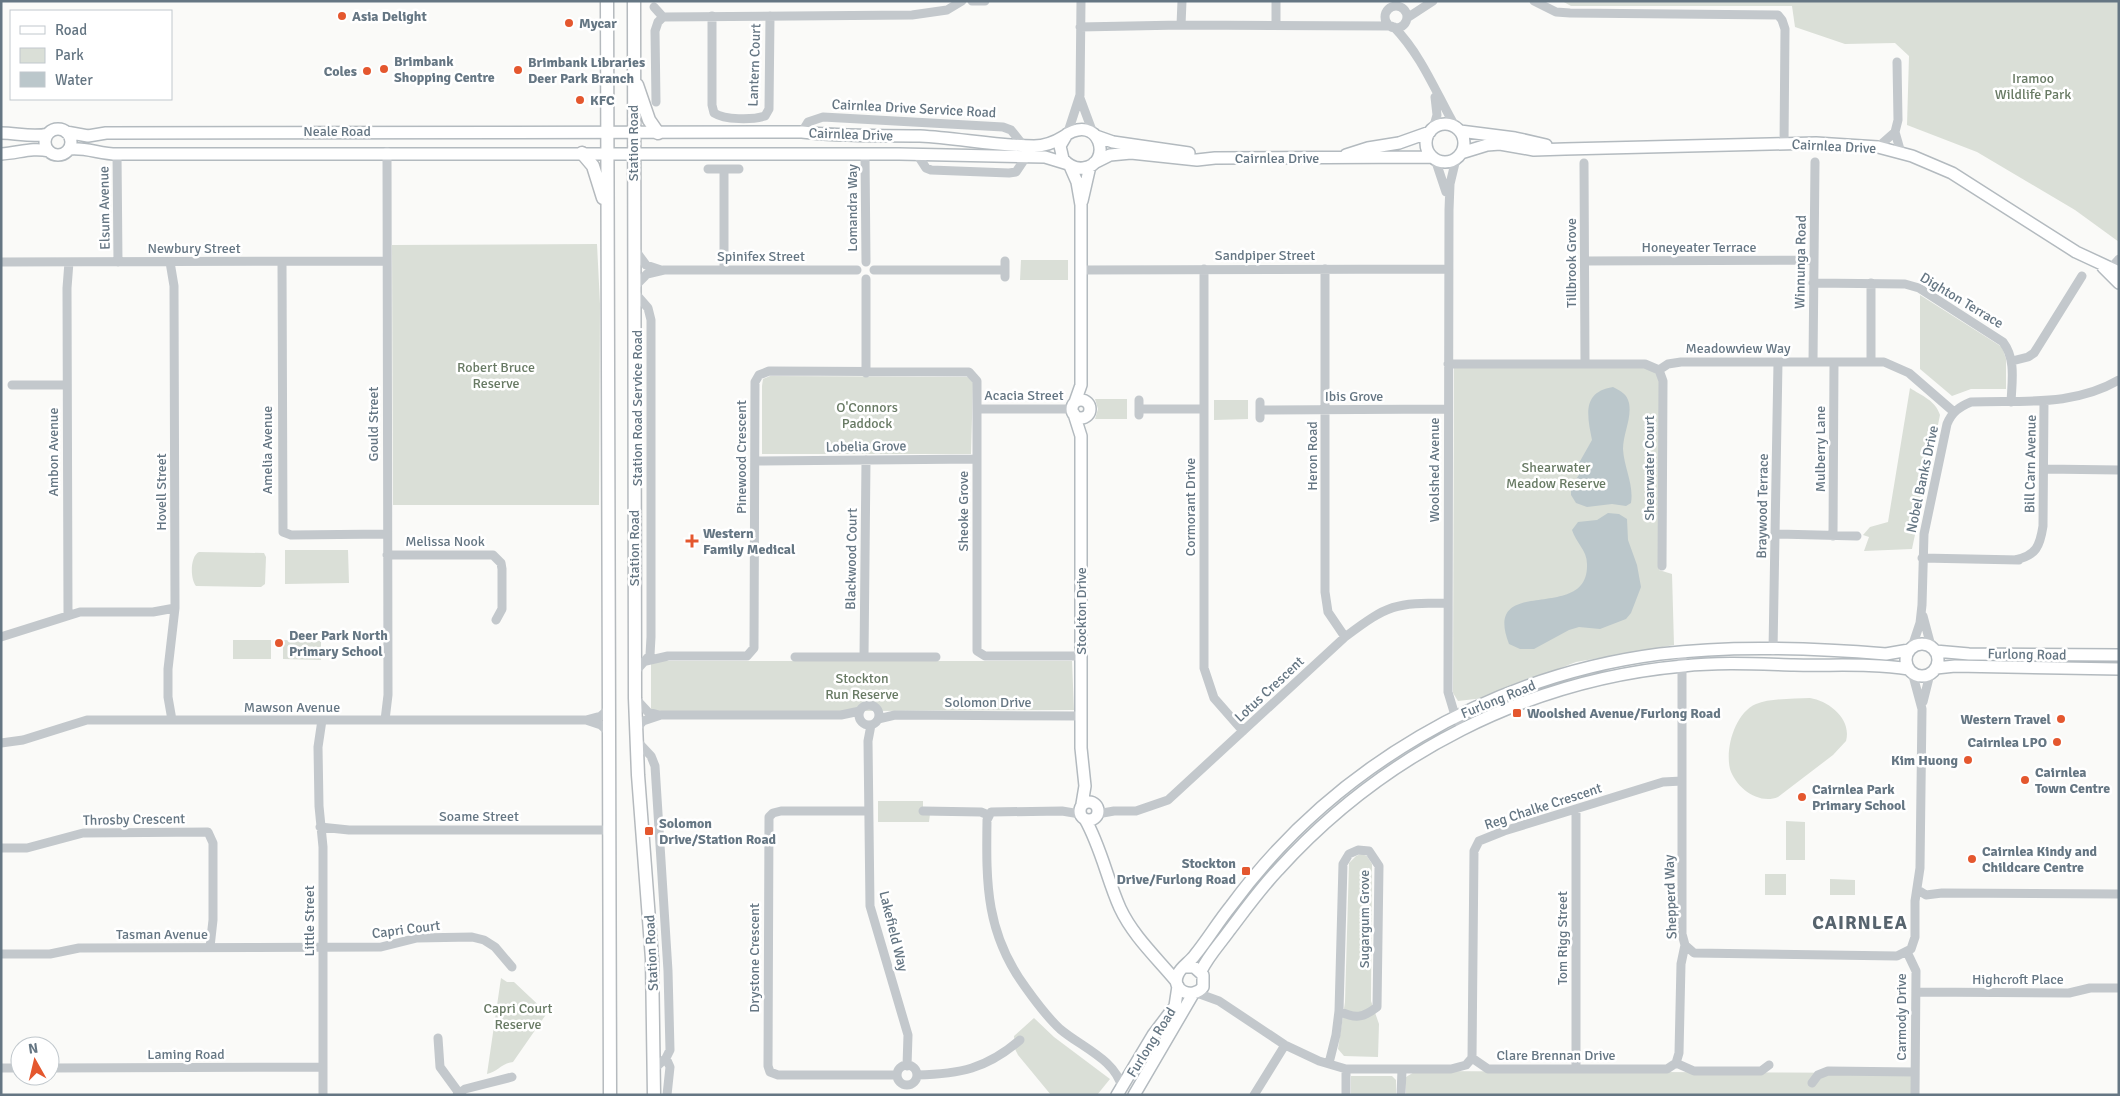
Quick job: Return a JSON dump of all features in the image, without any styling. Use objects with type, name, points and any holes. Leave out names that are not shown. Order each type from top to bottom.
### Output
[{"type":"main road","name":"Station Road","points":[[607,1],[610,1095]]},
{"type":"main road","name":"Station Road","points":[[636,4],[633,132],[634,673],[636,734],[651,942],[654,1095]]},
{"type":"main road","points":[[634,71],[644,108],[658,133]]},
{"type":"main road","points":[[582,153],[596,172],[608,222]]},
{"type":"street","points":[[656,102],[655,31],[658,22],[663,17],[912,15],[947,10],[962,1]]},
{"type":"street","points":[[972,1],[985,1]]},
{"type":"street","points":[[1080,1],[1080,95],[1067,133],[1060,146],[1063,159],[1069,165],[1076,182],[1081,205],[1081,385],[1073,408],[1078,418],[1087,415],[1090,409],[1081,385]]},
{"type":"street","points":[[1182,1],[1182,25]]},
{"type":"street","points":[[1276,1],[1276,25]]},
{"type":"street","points":[[1385,1],[1386,22],[1411,45],[1464,142],[1458,156],[1445,162],[1434,158],[1427,148],[1437,115],[1434,89]]},
{"type":"street","points":[[1534,1],[1556,12],[1570,13],[1778,15],[1785,28],[1784,144]]},
{"type":"street","points":[[1080,27],[1182,25],[1360,25],[1400,27],[1406,20],[1431,2]]},
{"type":"street","points":[[1360,25],[1386,14],[1391,8],[1398,5],[1431,2]]},
{"type":"street","points":[[1398,5],[1406,20],[1411,45]]},
{"type":"street","points":[[654,7],[663,17]]},
{"type":"street","name":"Lantern Court","points":[[712,16],[712,105],[714,113],[725,117],[757,118],[764,116],[769,109],[770,16]]},
{"type":"street","points":[[1897,62],[1898,120],[1896,132],[1901,153]]},
{"type":"street","points":[[1069,165],[1080,169],[1092,165],[1097,160],[1100,147],[1080,95]]},
{"type":"street","name":"Cairnlea Drive Service Road","points":[[802,132],[808,122],[824,118],[1003,127],[1011,130],[1023,145]]},
{"type":"street","points":[[1431,130],[1444,124],[1458,129]]},
{"type":"street","points":[[1,133],[25,133],[34,136],[48,134],[57,129],[66,132],[71,140],[69,149],[60,154],[29,149],[19,153],[1,154]]},
{"type":"street","points":[[1067,133],[1081,129],[1094,134]]},
{"type":"street","name":"Cairnlea Drive","points":[[1458,129],[1515,138],[1565,149]]},
{"type":"street","name":"Cairnlea Drive","points":[[1338,157],[1368,148],[1399,144],[1431,130]]},
{"type":"street","points":[[443,131],[443,152]]},
{"type":"street","name":"Neale Road","points":[[66,132],[88,136],[106,133],[633,132]]},
{"type":"street","points":[[272,153],[273,132]]},
{"type":"street","name":"Cairnlea Drive","points":[[633,132],[802,132],[829,136],[921,136],[1023,145],[1049,143],[1067,133]]},
{"type":"street","points":[[1878,147],[1896,132]]},
{"type":"street","points":[[48,134],[46,144],[49,151]]},
{"type":"street","name":"Cairnlea Drive","points":[[1094,134],[1113,142],[1216,158]]},
{"type":"street","points":[[865,154],[867,136]]},
{"type":"street","name":"Cairnlea Drive","points":[[1458,156],[1487,145],[1500,144],[1534,150],[1834,143],[1878,147],[1901,153],[1952,173],[2076,252],[2110,269],[2119,283]]},
{"type":"street","name":"Neale Road","points":[[69,149],[85,148],[106,154],[608,153]]},
{"type":"street","name":"Gould Street","points":[[387,152],[388,720]]},
{"type":"street","name":"Cairnlea Drive","points":[[608,153],[917,154],[1050,157],[1069,165]]},
{"type":"street","name":"Cairnlea Drive","points":[[1092,165],[1110,155],[1131,153],[1197,160],[1216,158],[1434,158]]},
{"type":"street","name":"Elsum Avenue","points":[[117,154],[118,262]]},
{"type":"street","name":"Lomandra Way","points":[[865,154],[866,262]]},
{"type":"street","points":[[917,154],[926,168],[931,170],[1009,174],[1016,172],[1026,157]]},
{"type":"street","name":"Woolshed Avenue","points":[[1458,156],[1450,184],[1449,210],[1448,692],[1462,728]]},
{"type":"street","name":"Woolshed Avenue","points":[[1434,158],[1446,187],[1449,210]]},
{"type":"street","name":"Winnunga Road","points":[[1813,362],[1815,162]]},
{"type":"street","name":"Tillbrook Grove","points":[[1584,163],[1585,364]]},
{"type":"street","points":[[1081,205],[1092,165]]},
{"type":"street","points":[[708,169],[739,169]]},
{"type":"street","points":[[724,169],[724,270]]},
{"type":"street","name":"Spinifex Street","points":[[634,248],[646,265],[664,270]]},
{"type":"street","points":[[2110,269],[2119,259]]},
{"type":"street","name":"Honeyeater Terrace","points":[[1584,261],[1813,260]]},
{"type":"street","name":"Newbury Street","points":[[1,262],[387,261]]},
{"type":"street","name":"Ambon Avenue","points":[[66,262],[68,615]]},
{"type":"street","name":"Hovell Street","points":[[168,720],[168,669],[175,612],[174,262]]},
{"type":"street","name":"Amelia Avenue","points":[[282,262],[282,532],[291,535],[387,534]]},
{"type":"street","points":[[866,262],[871,264],[874,270],[871,277],[866,279],[861,277],[857,270],[859,265],[866,262]]},
{"type":"street","points":[[874,270],[1005,269]]},
{"type":"street","name":"Cormorant Drive","points":[[1204,269],[1204,668],[1214,698],[1243,732]]},
{"type":"street","name":"Heron Road","points":[[1325,269],[1325,592],[1328,612],[1345,637]]},
{"type":"street","name":"Sandpiper Street","points":[[1081,270],[1448,269]]},
{"type":"street","name":"Spinifex Street","points":[[634,289],[647,274],[664,270],[857,270]]},
{"type":"street","points":[[2012,362],[2034,353],[2082,276]]},
{"type":"street","points":[[866,279],[866,373]]},
{"type":"street","name":"Dighton Terrace","points":[[1813,283],[1905,284],[1919,288],[2004,342],[2009,349],[2012,362],[2011,402]]},
{"type":"street","points":[[1871,283],[1871,361]]},
{"type":"street","name":"Station Road Service Road","points":[[634,289],[648,308],[651,320],[651,644],[646,661],[634,673]]},
{"type":"street","name":"Meadowview Way","points":[[1659,370],[1668,364],[1681,362],[1884,362],[1908,373],[1954,412]]},
{"type":"street","name":"Braywood Terrace","points":[[1773,650],[1778,362]]},
{"type":"street","name":"Mulberry Lane","points":[[1833,536],[1834,362]]},
{"type":"street","points":[[1448,364],[1645,364],[1659,370]]},
{"type":"street","name":"Shearwater Court","points":[[1659,370],[1663,381],[1662,566]]},
{"type":"street","name":"Pinewood Crescent","points":[[646,661],[668,656],[747,656],[754,648],[755,382],[759,374],[769,371],[866,373]]},
{"type":"street","name":"Sheoke Grove","points":[[866,373],[969,372],[977,381],[977,651],[984,656],[1081,656]]},
{"type":"street","name":"Nobel Banks Drive","points":[[1910,648],[1920,623],[1924,534],[1947,424],[1954,412],[1960,406],[1971,402],[2044,401],[2089,394],[2119,380]]},
{"type":"street","points":[[12,385],[67,385]]},
{"type":"street","points":[[1073,408],[1081,400],[1087,402]]},
{"type":"street","name":"Bill Carn Avenue","points":[[1922,558],[2015,560],[2025,558],[2038,548],[2043,526],[2044,401]]},
{"type":"street","name":"Acacia Street","points":[[977,409],[1073,408]]},
{"type":"street","name":"Stockton Drive","points":[[1073,408],[1081,436]]},
{"type":"street","points":[[1139,408],[1204,409]]},
{"type":"street","name":"Ibis Grove","points":[[1260,410],[1448,410]]},
{"type":"street","name":"Stockton Drive","points":[[1087,415],[1081,436],[1081,716],[1084,786],[1095,837],[1121,909],[1135,933],[1158,958],[1177,984]]},
{"type":"street","name":"Lobelia Grove","points":[[755,461],[977,459]]},
{"type":"street","name":"Blackwood Court","points":[[864,657],[866,460]]},
{"type":"street","points":[[2044,469],[2119,470]]},
{"type":"street","points":[[1775,534],[1857,536]]},
{"type":"street","name":"Melissa Nook","points":[[387,555],[493,555],[500,563],[502,569],[502,609],[496,620]]},
{"type":"street","name":"Lotus Crescent","points":[[923,811],[981,812],[988,815],[995,811],[1136,811],[1168,800],[1345,637],[1374,615],[1394,605],[1410,602],[1448,603]]},
{"type":"street","name":"Nobel Banks Drive","points":[[1922,605],[1933,649]]},
{"type":"street","points":[[1,637],[68,615],[88,612],[175,612]]},
{"type":"street","points":[[1907,952],[1911,949],[1915,937],[1916,913],[1922,891],[1920,868],[1922,709],[1938,659],[1933,649],[1922,643],[1910,648],[1905,660],[1922,709]]},
{"type":"street","points":[[651,644],[654,650],[668,656]]},
{"type":"street","name":"Furlong Road","points":[[1184,968],[1243,889],[1301,824],[1338,792],[1391,754],[1456,716],[1542,681],[1623,660],[1682,652],[1773,650],[1886,654],[1910,648]]},
{"type":"street","name":"Furlong Road","points":[[1933,649],[2019,654],[2119,655]]},
{"type":"street","name":"Shepperd Way","points":[[1682,652],[1682,934],[1685,945],[1694,953],[1897,956],[1907,952]]},
{"type":"street","points":[[2019,654],[2029,660],[2032,668]]},
{"type":"street","points":[[796,657],[936,657]]},
{"type":"street","name":"Furlong Road","points":[[1203,977],[1214,948],[1268,880],[1323,824],[1376,780],[1440,739],[1462,728],[1560,690],[1601,679],[1683,666],[1723,664],[1882,666],[1910,671]]},
{"type":"street","name":"Furlong Road","points":[[1933,671],[1954,666],[2119,669]]},
{"type":"street","points":[[1910,671],[1920,676],[1933,671]]},
{"type":"street","name":"Solomon Drive","points":[[635,698],[648,712],[661,715],[841,715],[868,718],[895,715],[1081,716]]},
{"type":"street","name":"Mawson Avenue","points":[[1,743],[23,740],[88,720],[586,720],[601,716],[609,709]]},
{"type":"street","name":"Solomon Drive","points":[[636,734],[643,721],[661,715]]},
{"type":"street","name":"Lakefield Way","points":[[868,718],[870,906],[908,1035],[907,1066]]},
{"type":"street","name":"Mawson Avenue","points":[[586,720],[601,725],[609,732]]},
{"type":"street","name":"Little Street","points":[[318,721],[323,947],[323,1095]]},
{"type":"street","points":[[636,734],[652,756],[655,766],[668,971],[670,1043],[666,1058],[654,1069]]},
{"type":"street","name":"Reg Chalke Crescent","points":[[1472,1058],[1474,851],[1479,841],[1504,831],[1663,782],[1682,781]]},
{"type":"street","name":"Tom Rigg Street","points":[[1576,809],[1576,1067]]},
{"type":"street","name":"Drystone Crescent","points":[[868,812],[781,811],[773,813],[769,817],[768,1066],[770,1072],[778,1075],[897,1075]]},
{"type":"street","points":[[988,815],[988,896],[995,930],[1005,956],[1016,976],[1051,1019],[1113,1068],[1120,1079],[1120,1092]]},
{"type":"street","name":"Throsby Crescent","points":[[1,848],[27,848],[83,833],[205,832],[213,830],[213,947]]},
{"type":"street","name":"Soame Street","points":[[320,830],[609,830]]},
{"type":"street","name":"Sugargum Grove","points":[[1329,1063],[1336,1035],[1339,1011],[1343,864],[1349,854],[1358,850],[1369,851],[1379,866],[1377,1006],[1365,1016],[1351,1017],[1339,1011]]},
{"type":"street","points":[[1922,891],[1942,893],[2119,894]]},
{"type":"street","name":"Capri Court","points":[[323,947],[388,947],[417,938],[472,937],[484,940],[495,947],[512,967]]},
{"type":"street","points":[[1685,945],[1681,964],[1680,1053],[1676,1063],[1694,1071],[1761,1070],[1770,1065]]},
{"type":"street","name":"Tasman Avenue","points":[[1,954],[50,954],[79,948],[323,947]]},
{"type":"street","name":"Carmody Drive","points":[[1907,952],[1916,971],[1915,1095]]},
{"type":"street","name":"Stockton Drive","points":[[1158,958],[1184,968]]},
{"type":"street","points":[[1219,1001],[1194,966],[1184,968],[1177,984],[1184,993],[1195,993],[1219,1001],[1285,1045],[1319,1061],[1346,1069],[1402,1070],[1459,1068],[1466,1065],[1472,1058]]},
{"type":"street","points":[[1195,993],[1203,977]]},
{"type":"street","name":"Furlong Road","points":[[1120,1092],[1153,1035],[1175,1006],[1177,984]]},
{"type":"street","name":"Highcroft Place","points":[[1916,992],[2069,993],[2090,988],[2119,988]]},
{"type":"street","name":"Furlong Road","points":[[1134,1095],[1195,993]]},
{"type":"street","points":[[438,1038],[440,1067],[458,1094],[512,1077]]},
{"type":"street","points":[[917,1075],[953,1074],[976,1067],[1005,1052],[1020,1040]]},
{"type":"street","points":[[1254,1095],[1285,1045]]},
{"type":"street","points":[[666,1058],[670,1067],[667,1095]]},
{"type":"street","name":"Clare Brennan Drive","points":[[1472,1058],[1488,1069],[1576,1067],[1592,1070],[1667,1069],[1676,1063]]},
{"type":"street","points":[[907,1066],[912,1067],[917,1075],[915,1081],[907,1090],[897,1075],[899,1070],[907,1066]]},
{"type":"street","name":"Laming Road","points":[[60,1068],[322,1067]]},
{"type":"street","points":[[1113,1068],[1122,1071],[1136,1067]]},
{"type":"street","points":[[1346,1069],[1346,1095]]},
{"type":"street","points":[[1401,1095],[1402,1070]]},
{"type":"street","points":[[1812,1083],[1818,1075],[1828,1071],[1915,1072]]},
{"type":"green space","name":"Iramoo Wildlife Park","points":[[1562,1],[2119,1],[2119,242],[2075,210],[1977,152],[1907,125],[1909,56],[1895,43],[1845,44],[1795,27],[1792,6],[1571,6]]},
{"type":"green space","name":"Robert Bruce Reserve","points":[[597,244],[600,304],[599,505],[393,505],[392,245]]},
{"type":"green space","points":[[1021,260],[1068,260],[1068,280],[1020,280]]},
{"type":"green space","points":[[1920,295],[2002,347],[2006,359],[2006,389],[1971,389],[1952,396],[1920,369]]},
{"type":"green space","name":"Shearwater Meadow Reserve","points":[[1454,368],[1645,368],[1656,372],[1660,380],[1659,570],[1672,574],[1674,645],[1576,662],[1484,698],[1458,701],[1453,693]]},
{"type":"green space","name":"O'Connors Paddock","points":[[770,376],[968,377],[973,383],[971,454],[762,454],[762,386],[763,379]]},
{"type":"green space","points":[[1910,388],[1931,402],[1940,415],[1912,549],[1864,551],[1869,537],[1863,535],[1870,527],[1888,522]]},
{"type":"green space","points":[[1095,399],[1127,399],[1127,419],[1095,419],[1098,409]]},
{"type":"green space","points":[[1214,400],[1248,400],[1248,419],[1214,420]]},
{"type":"green space","points":[[285,550],[348,550],[349,583],[285,584]]},
{"type":"green space","points":[[199,552],[264,553],[266,557],[265,584],[261,587],[196,586],[192,568],[194,558]]},
{"type":"green space","points":[[233,640],[271,640],[271,659],[233,659]]},
{"type":"green space","points":[[283,640],[321,641],[321,660],[283,659]]},
{"type":"green space","name":"Stockton Run Reserve","points":[[651,661],[1072,661],[1074,710],[651,712]]},
{"type":"green space","points":[[1810,698],[1824,703],[1837,712],[1846,725],[1846,741],[1833,755],[1778,797],[1763,799],[1749,793],[1737,783],[1730,769],[1729,761],[1730,742],[1742,715],[1756,704],[1762,702]]},
{"type":"green space","points":[[878,801],[923,801],[923,814],[930,814],[929,822],[878,822]]},
{"type":"green space","points":[[1786,821],[1805,822],[1805,860],[1786,860]]},
{"type":"green space","points":[[1361,854],[1367,856],[1372,864],[1371,1001],[1379,1024],[1378,1057],[1344,1056],[1338,1049],[1345,1002],[1349,863]]},
{"type":"green space","points":[[1765,874],[1786,874],[1786,895],[1765,895]]},
{"type":"green space","points":[[1830,879],[1855,880],[1855,895],[1830,895]]},
{"type":"green space","name":"Capri Court Reserve","points":[[501,978],[507,982],[514,982],[547,1013],[513,1062],[487,1074]]},
{"type":"green space","points":[[1034,1018],[1054,1037],[1110,1079],[1097,1095],[1051,1095],[1018,1055],[1015,1049],[1014,1036]]},
{"type":"green space","points":[[1416,1071],[1912,1073],[1912,1095],[1406,1095],[1406,1077]]},
{"type":"green space","points":[[1351,1076],[1392,1076],[1396,1080],[1396,1095],[1351,1095]]},
{"type":"water","points":[[1613,387],[1625,395],[1630,409],[1623,449],[1631,489],[1631,503],[1626,506],[1612,504],[1587,507],[1576,503],[1571,495],[1571,486],[1579,475],[1579,463],[1592,440],[1588,414],[1591,399],[1603,390]]},
{"type":"water","points":[[1608,513],[1619,514],[1627,519],[1628,540],[1637,565],[1641,587],[1631,613],[1626,619],[1600,629],[1579,627],[1569,630],[1534,649],[1520,649],[1509,644],[1504,622],[1510,610],[1522,603],[1572,592],[1583,582],[1587,559],[1572,530],[1578,522],[1597,520]]},
{"type":"place","name":"Asia Delight","points":[[342,16]]},
{"type":"place","name":"Mycar","points":[[569,23]]},
{"type":"place","name":"Brimbank Shopping Centre","points":[[384,69]]},
{"type":"place","name":"Brimbank Libraries Deer Park Branch","points":[[518,70]]},
{"type":"place","name":"Coles","points":[[367,71]]},
{"type":"place","name":"KFC","points":[[580,100]]},
{"type":"place","name":"Western Family Medical","points":[[692,541]]},
{"type":"place","name":"Deer Park North Primary School","points":[[279,643]]},
{"type":"place","name":"Woolshed Avenue/Furlong Road","points":[[1517,713]]},
{"type":"place","name":"Western Travel","points":[[2061,719]]},
{"type":"place","name":"Cairnlea LPO","points":[[2057,742]]},
{"type":"place","name":"Kim Huong","points":[[1968,760]]},
{"type":"place","name":"Cairnlea Town Centre","points":[[2025,780]]},
{"type":"place","name":"Cairnlea Park Primary School","points":[[1802,797]]},
{"type":"place","name":"Solomon Drive/Station Road","points":[[649,831]]},
{"type":"place","name":"Cairnlea Kindy and Childcare Centre","points":[[1972,859]]},
{"type":"place","name":"Stockton Drive/Furlong Road","points":[[1246,871]]},
{"type":"district","name":"CAIRNLEA","points":[[1860,922]]}]
